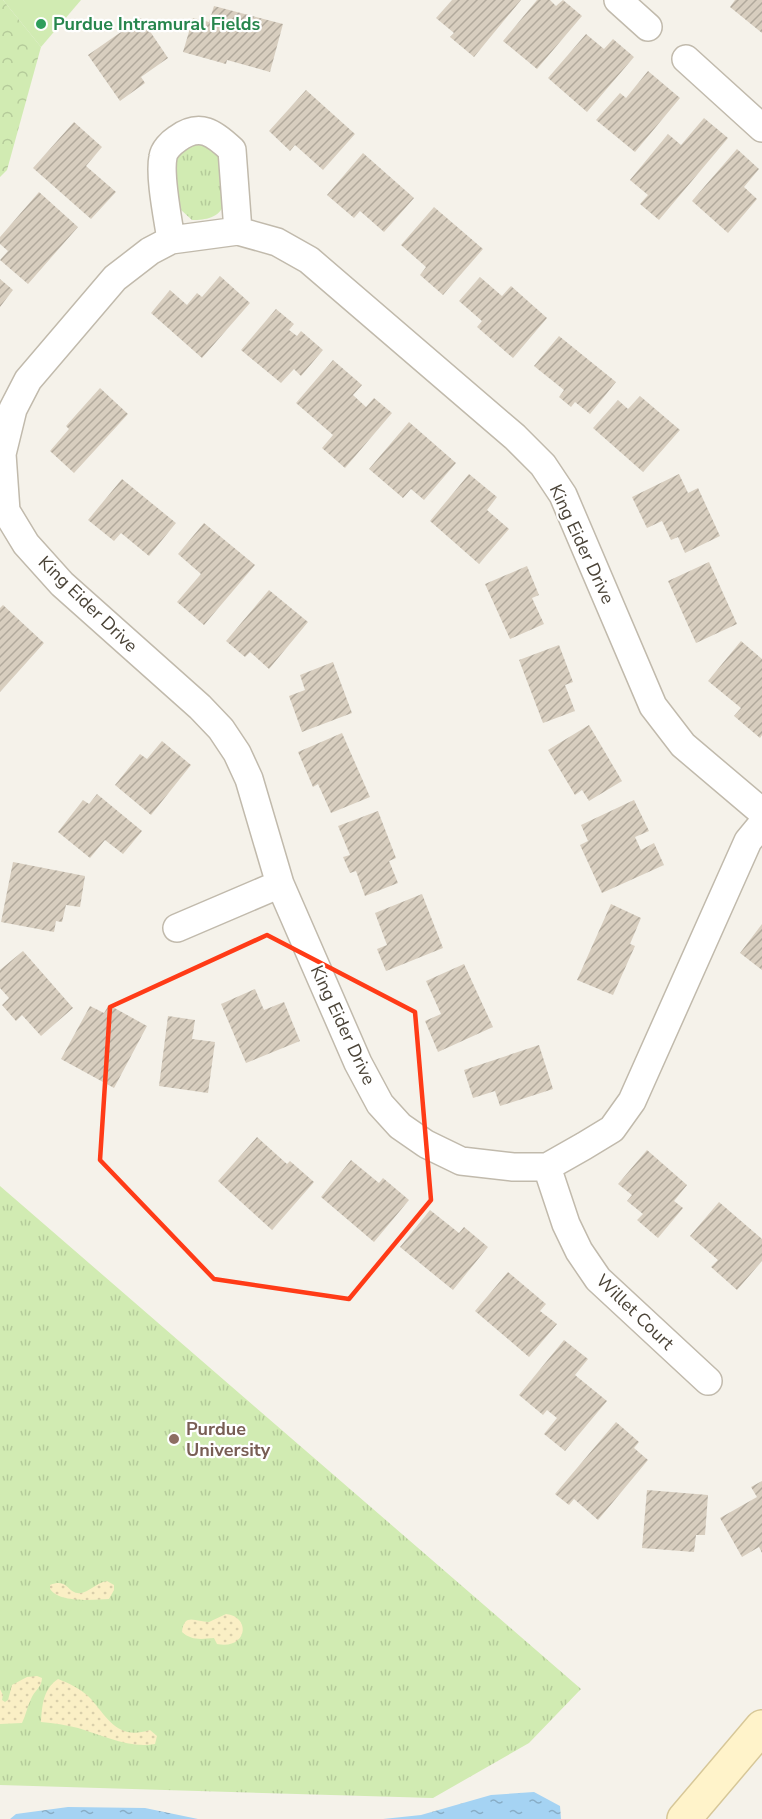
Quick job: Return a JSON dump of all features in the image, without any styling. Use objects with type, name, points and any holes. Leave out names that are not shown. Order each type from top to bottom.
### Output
[{"type":"main road","points":[[684,1819],[758,1732]]},
{"type":"street","points":[[618,0],[648,27]]},
{"type":"street","points":[[686,59],[762,128]]},
{"type":"street","points":[[171,240],[162,171],[163,155],[172,143],[187,131],[206,131],[218,137],[232,150],[238,231]]},
{"type":"street","name":"King Eider Drive","points":[[762,812],[683,745],[653,705],[563,495],[543,465],[515,437],[309,260],[277,242],[238,231],[171,240],[150,251],[115,278],[28,380],[13,409],[2,454],[3,512],[26,544],[62,584],[200,707],[237,753],[249,779],[280,884],[358,1063],[381,1104],[400,1126],[426,1144],[461,1161],[513,1167],[547,1167],[612,1129],[632,1101],[748,841],[762,824]]},
{"type":"street","points":[[177,928],[280,884]]},
{"type":"street","name":"Willet Court","points":[[547,1167],[566,1224],[579,1251],[598,1279],[708,1381]]},
{"type":"highlighted area","points":[[267,935],[415,1012],[431,1200],[349,1299],[214,1279],[100,1160],[110,1007]]},
{"type":"green space","points":[[0,0],[3,0],[41,47],[7,170],[0,177]]},
{"type":"green space","name":"Purdue Intramural Fields","points":[[3,0],[81,0],[41,47]]},
{"type":"green space","points":[[205,142],[222,158],[224,204],[219,212],[211,217],[192,220],[180,209],[174,168],[175,160],[182,148]]},
{"type":"green space","name":"Purdue University","points":[[0,1186],[581,1689],[529,1743],[433,1798],[0,1785]]},
{"type":"sand","points":[[107,1581],[114,1585],[109,1599],[69,1599],[61,1597],[50,1589],[50,1585],[61,1583],[76,1593],[81,1593]]},
{"type":"sand","points":[[226,1614],[234,1616],[242,1626],[240,1638],[235,1642],[227,1645],[217,1644],[214,1638],[193,1638],[182,1632],[188,1620],[209,1622]]},
{"type":"sand","points":[[27,1677],[42,1678],[42,1681],[31,1699],[22,1723],[0,1724],[0,1689],[3,1695],[2,1700],[5,1702],[8,1700],[12,1685]]},
{"type":"sand","points":[[58,1679],[84,1693],[109,1721],[122,1730],[139,1732],[150,1730],[157,1736],[155,1744],[136,1745],[78,1728],[41,1722],[46,1693]]},
{"type":"water","points":[[534,1792],[560,1806],[561,1819],[383,1819],[421,1815],[491,1795]]},
{"type":"water","points":[[68,1807],[145,1808],[198,1819],[10,1819],[16,1814]]},
{"type":"building","points":[[452,0],[521,0],[474,57],[450,37],[454,33],[436,18]]},
{"type":"building","points":[[537,0],[550,0],[556,6],[563,0],[582,16],[537,69],[503,41]]},
{"type":"building","points":[[735,0],[762,0],[762,33],[730,7]]},
{"type":"building","points":[[214,6],[283,24],[270,72],[227,60],[226,64],[183,52],[193,18],[209,22]]},
{"type":"building","points":[[141,18],[168,58],[141,77],[145,83],[120,101],[88,55]]},
{"type":"building","points":[[586,34],[604,49],[613,39],[634,57],[587,112],[548,78]]},
{"type":"building","points":[[648,71],[680,98],[635,152],[596,120],[620,93],[626,98]]},
{"type":"building","points":[[306,90],[355,134],[323,170],[295,145],[290,151],[269,131]]},
{"type":"building","points":[[704,118],[728,138],[659,220],[640,204],[648,195],[630,180],[668,134],[681,145]]},
{"type":"building","points":[[74,122],[102,147],[86,166],[116,192],[91,219],[33,168]]},
{"type":"building","points":[[737,149],[759,169],[744,187],[757,199],[728,233],[692,201]]},
{"type":"building","points":[[363,153],[414,198],[384,232],[360,211],[354,218],[327,195]]},
{"type":"building","points":[[39,192],[78,227],[28,284],[0,260],[8,251],[0,244],[0,237]]},
{"type":"building","points":[[434,207],[483,249],[443,295],[420,275],[426,267],[401,245]]},
{"type":"building","points":[[220,276],[250,303],[202,358],[151,313],[170,290],[187,305],[197,293],[202,297]]},
{"type":"building","points":[[480,277],[502,296],[511,286],[547,318],[513,358],[477,327],[482,321],[459,301]]},
{"type":"building","points":[[0,279],[13,290],[0,307]]},
{"type":"building","points":[[276,309],[294,324],[289,330],[297,336],[301,331],[323,350],[301,376],[294,369],[281,383],[241,350]]},
{"type":"building","points":[[559,336],[616,382],[590,414],[575,402],[571,407],[559,397],[564,390],[534,366]]},
{"type":"building","points":[[333,360],[362,385],[353,395],[366,407],[374,398],[392,413],[345,468],[322,448],[333,435],[296,403]]},
{"type":"building","points":[[100,388],[128,414],[74,473],[50,451],[69,429],[66,426]]},
{"type":"building","points":[[640,396],[680,430],[643,472],[593,428],[618,400],[628,409]]},
{"type":"building","points":[[409,422],[456,463],[424,500],[411,489],[403,498],[369,469]]},
{"type":"building","points":[[469,474],[497,497],[487,510],[509,529],[479,564],[430,521]]},
{"type":"building","points":[[679,474],[688,493],[698,488],[720,536],[685,553],[678,537],[671,540],[662,521],[647,528],[632,497]]},
{"type":"building","points":[[122,479],[176,523],[149,556],[121,533],[114,541],[88,520]]},
{"type":"building","points":[[204,523],[255,565],[204,625],[177,602],[201,574],[178,554]]},
{"type":"building","points":[[709,562],[737,624],[696,643],[668,581]]},
{"type":"building","points":[[527,566],[539,595],[532,598],[544,624],[510,639],[485,584]]},
{"type":"building","points":[[269,590],[308,622],[269,669],[250,652],[245,657],[226,641]]},
{"type":"building","points":[[3,605],[44,643],[0,692],[0,608]]},
{"type":"building","points":[[741,641],[762,659],[762,735],[760,738],[734,716],[741,708],[708,681]]},
{"type":"building","points":[[559,645],[573,682],[565,685],[575,711],[543,723],[519,660]]},
{"type":"building","points":[[333,662],[352,713],[302,732],[289,696],[305,690],[300,675]]},
{"type":"building","points":[[589,725],[622,781],[589,801],[582,790],[575,795],[548,750]]},
{"type":"building","points":[[342,733],[370,797],[331,813],[318,784],[313,787],[298,752]]},
{"type":"building","points":[[162,741],[191,765],[151,815],[115,785],[140,754],[147,759]]},
{"type":"building","points":[[97,794],[142,831],[123,854],[105,840],[90,858],[58,832],[83,800],[89,804]]},
{"type":"building","points":[[634,800],[649,831],[635,837],[641,850],[654,843],[664,865],[602,893],[580,845],[588,841],[581,825]]},
{"type":"building","points":[[378,811],[396,858],[389,861],[398,883],[365,896],[356,871],[350,873],[343,857],[350,855],[338,826]]},
{"type":"building","points":[[13,862],[85,876],[80,907],[66,905],[62,922],[56,921],[54,932],[1,922]]},
{"type":"building","points":[[422,894],[443,948],[386,971],[377,949],[387,945],[375,913]]},
{"type":"building","points":[[611,904],[641,918],[630,944],[635,946],[613,995],[577,980]]},
{"type":"building","points":[[762,924],[762,970],[740,953]]},
{"type":"building","points":[[23,951],[73,1008],[41,1036],[22,1015],[16,1021],[2,1005],[9,998],[0,988],[0,970]]},
{"type":"building","points":[[464,964],[493,1027],[438,1052],[425,1021],[441,1014],[426,981]]},
{"type":"building","points":[[255,989],[264,1010],[284,1002],[300,1041],[246,1063],[221,1004]]},
{"type":"building","points":[[109,1005],[147,1026],[114,1088],[61,1059],[90,1006],[104,1013]]},
{"type":"building","points":[[168,1016],[195,1020],[192,1039],[215,1042],[208,1093],[159,1086]]},
{"type":"building","points":[[539,1045],[553,1089],[500,1106],[495,1091],[473,1098],[464,1070]]},
{"type":"building","points":[[257,1137],[287,1164],[290,1161],[314,1182],[272,1230],[218,1181]]},
{"type":"building","points":[[647,1150],[687,1185],[674,1201],[683,1208],[658,1238],[637,1220],[643,1214],[627,1201],[632,1195],[618,1184]]},
{"type":"building","points":[[351,1160],[379,1183],[383,1178],[409,1200],[374,1242],[321,1197]]},
{"type":"building","points":[[719,1202],[762,1239],[762,1261],[737,1290],[711,1267],[718,1260],[690,1236]]},
{"type":"building","points":[[430,1210],[459,1233],[464,1227],[488,1247],[453,1290],[400,1247]]},
{"type":"building","points":[[508,1272],[546,1304],[540,1311],[557,1324],[529,1357],[475,1311]]},
{"type":"building","points":[[564,1340],[588,1359],[575,1375],[607,1401],[565,1451],[544,1434],[557,1418],[547,1410],[543,1415],[519,1395]]},
{"type":"building","points":[[616,1422],[639,1442],[634,1448],[648,1460],[598,1520],[574,1499],[569,1505],[555,1494]]},
{"type":"building","points":[[762,1481],[762,1553],[759,1547],[742,1557],[720,1518],[757,1497],[751,1487]]},
{"type":"building","points":[[647,1490],[708,1495],[705,1535],[696,1535],[694,1552],[642,1548]]},
{"type":"place","name":"Purdue Intramural Fields","points":[[41,24]]},
{"type":"place","name":"Purdue University","points":[[174,1439]]}]
